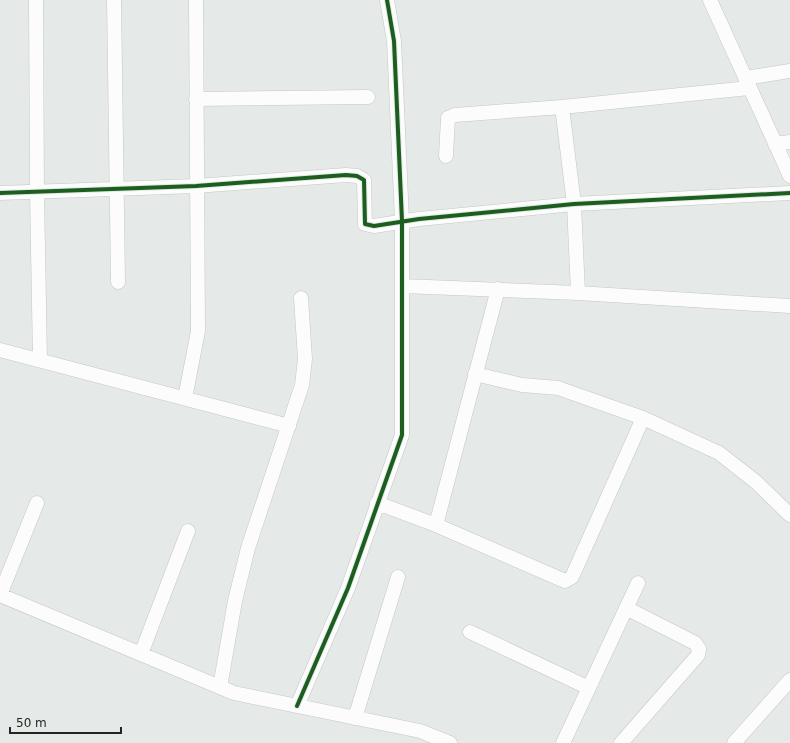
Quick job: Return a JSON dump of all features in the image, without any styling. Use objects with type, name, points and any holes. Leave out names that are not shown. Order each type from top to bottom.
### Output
[{"type":"street","points":[[36,0],[40,360]]},
{"type":"street","points":[[114,0],[118,282]]},
{"type":"street","points":[[185,398],[198,331],[196,0]]},
{"type":"street","points":[[297,706],[348,588],[402,434],[402,221],[394,41],[387,0]]},
{"type":"street","points":[[710,0],[790,176]]},
{"type":"street","points":[[446,156],[448,118],[455,115],[562,107],[747,83],[790,71]]},
{"type":"street","points":[[196,100],[368,97]]},
{"type":"street","points":[[562,107],[574,204],[578,293]]},
{"type":"street","points":[[776,144],[790,142]]},
{"type":"street","points":[[0,193],[196,186],[346,175],[358,176],[364,180],[365,224],[374,226],[402,221],[574,204],[790,193]]},
{"type":"street","points":[[402,286],[578,293],[790,306]]},
{"type":"street","points":[[436,525],[498,289]]},
{"type":"street","points":[[220,687],[235,602],[248,548],[302,385],[305,359],[300,298]]},
{"type":"street","points":[[0,350],[289,426]]},
{"type":"street","points":[[475,374],[522,385],[558,388],[643,418],[719,453],[756,482],[790,515]]},
{"type":"street","points":[[377,503],[436,525],[565,581],[572,577],[643,418]]},
{"type":"street","points":[[37,503],[0,595],[234,693],[420,731],[450,743]]},
{"type":"street","points":[[141,654],[188,531]]},
{"type":"street","points":[[355,718],[398,577]]},
{"type":"street","points":[[563,743],[638,582]]},
{"type":"street","points":[[621,743],[698,655],[699,649],[695,643],[626,608]]},
{"type":"street","points":[[470,632],[589,688]]},
{"type":"street","points":[[734,743],[790,680]]},
{"type":"cycle path","points":[[297,706],[348,588],[402,435],[402,221],[394,41],[387,0]]},
{"type":"cycle path","points":[[0,193],[196,186],[346,175],[357,176],[364,180],[365,224],[374,226],[419,219],[574,204],[790,193]]}]
